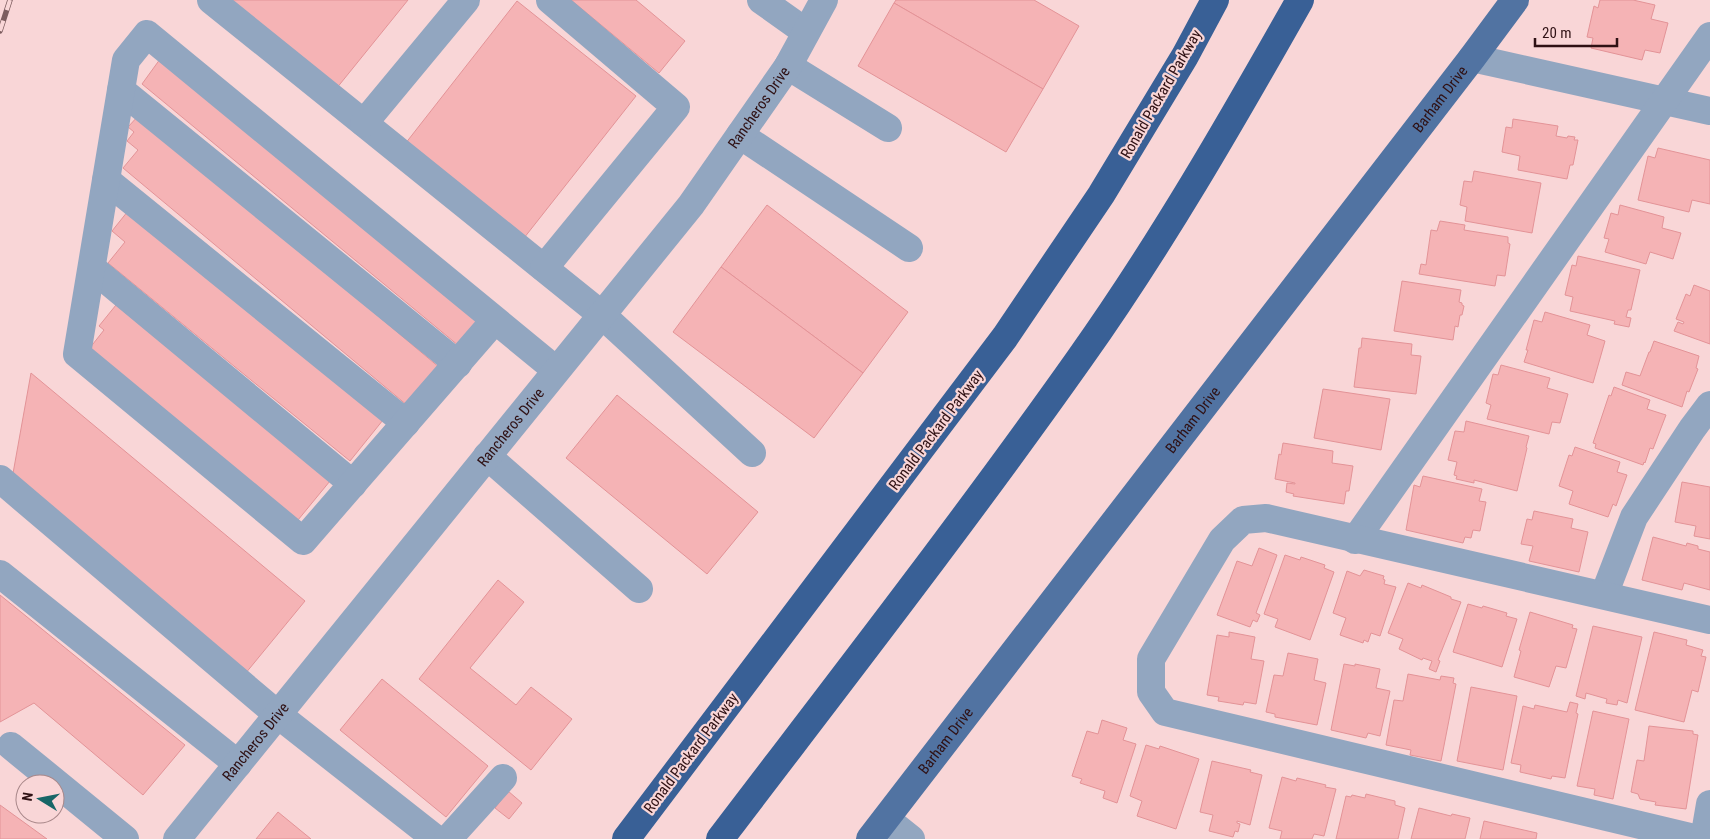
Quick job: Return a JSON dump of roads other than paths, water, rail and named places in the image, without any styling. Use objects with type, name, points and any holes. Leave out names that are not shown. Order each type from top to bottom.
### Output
[{"type":"highway","name":"Ronald Packard Parkway","points":[[626,839],[1005,338],[1101,194],[1184,56],[1215,0]]},
{"type":"highway","points":[[720,839],[927,568],[1081,357],[1171,222],[1248,93],[1300,0]]},
{"type":"main road","name":"Barham Drive","points":[[878,829],[1515,0]]},
{"type":"street","points":[[212,0],[602,315],[752,453]]},
{"type":"street","points":[[364,123],[466,0]]},
{"type":"street","points":[[544,268],[676,107],[550,0]]},
{"type":"street","points":[[761,0],[806,32]]},
{"type":"street","name":"Rancheros Drive","points":[[177,839],[691,204],[788,66],[824,0]]},
{"type":"street","points":[[495,320],[303,541],[77,354],[126,60],[148,34],[556,370]]},
{"type":"street","points":[[1355,540],[1710,36]]},
{"type":"street","points":[[1472,58],[1710,111]]},
{"type":"street","points":[[788,66],[888,128]]},
{"type":"street","points":[[121,90],[458,364]]},
{"type":"street","points":[[740,135],[909,248]]},
{"type":"street","points":[[106,180],[406,423]]},
{"type":"street","points":[[92,268],[353,484]]},
{"type":"street","points":[[1604,595],[1634,517],[1701,431],[1710,405]]},
{"type":"street","points":[[487,456],[640,589]]},
{"type":"street","points":[[0,479],[278,714],[436,839]]},
{"type":"street","points":[[1699,839],[1165,712],[1151,692],[1151,659],[1222,540],[1243,520],[1266,518],[1355,540],[1710,620]]},
{"type":"street","points":[[0,574],[238,764]]},
{"type":"street","points":[[11,746],[125,839]]},
{"type":"street","points":[[448,839],[503,778]]},
{"type":"street","points":[[1704,839],[1710,804]]},
{"type":"street","points":[[878,829],[911,839]]},
{"type":"railway","points":[[0,31],[10,0]]}]
